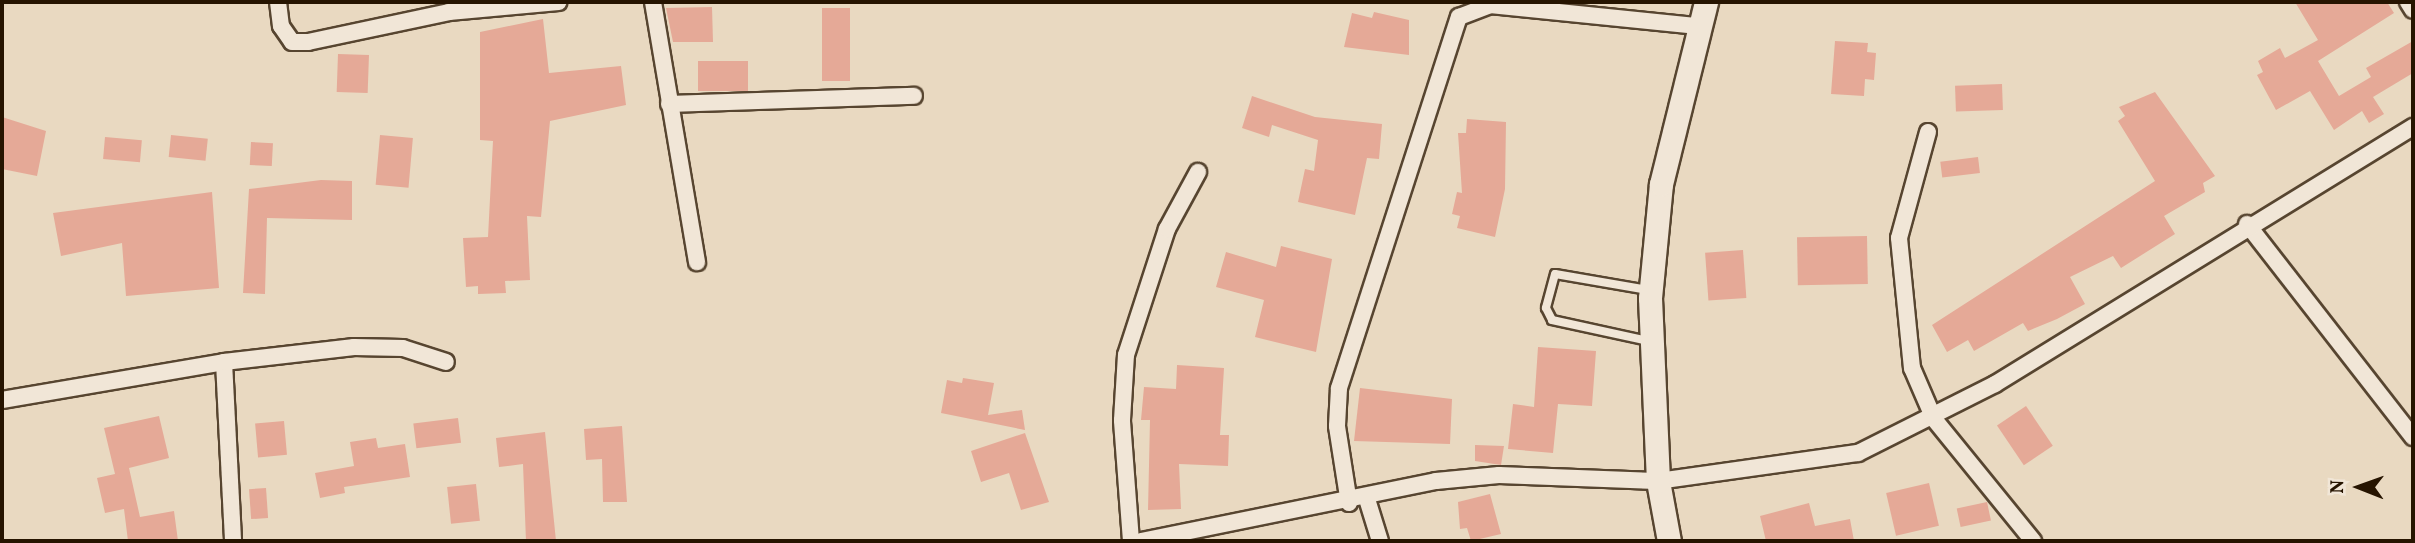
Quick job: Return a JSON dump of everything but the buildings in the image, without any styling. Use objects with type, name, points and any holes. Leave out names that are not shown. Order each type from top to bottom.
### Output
[{"type":"street","points":[[278,2],[281,26],[292,42],[308,43],[449,12],[559,2]]},
{"type":"street","points":[[653,2],[668,104],[697,262]]},
{"type":"street","points":[[1669,541],[1658,481],[1651,290],[1661,184],[1706,2]]},
{"type":"street","points":[[2408,2],[2413,10]]},
{"type":"street","points":[[1349,503],[1338,426],[1339,388],[1459,17],[1490,5],[1698,26]]},
{"type":"street","points":[[668,104],[914,96]]},
{"type":"street","points":[[1141,541],[1159,540],[1349,503],[1436,481],[1499,475],[1658,481],[1858,453],[1934,419],[2247,224],[2413,127]]},
{"type":"street","points":[[1928,132],[1899,238],[1912,368],[1934,419],[2033,541]]},
{"type":"street","points":[[1131,541],[1122,420],[1126,355],[1167,229],[1198,172]]},
{"type":"street","points":[[2247,224],[2413,437]]},
{"type":"street","points":[[2,400],[224,362],[380,345],[446,362]]},
{"type":"street","points":[[224,362],[233,541]]},
{"type":"street","points":[[1367,499],[1380,541]]},
{"type":"lane","points":[[1651,290],[1555,274],[1546,308],[1552,320],[1651,342]]}]
